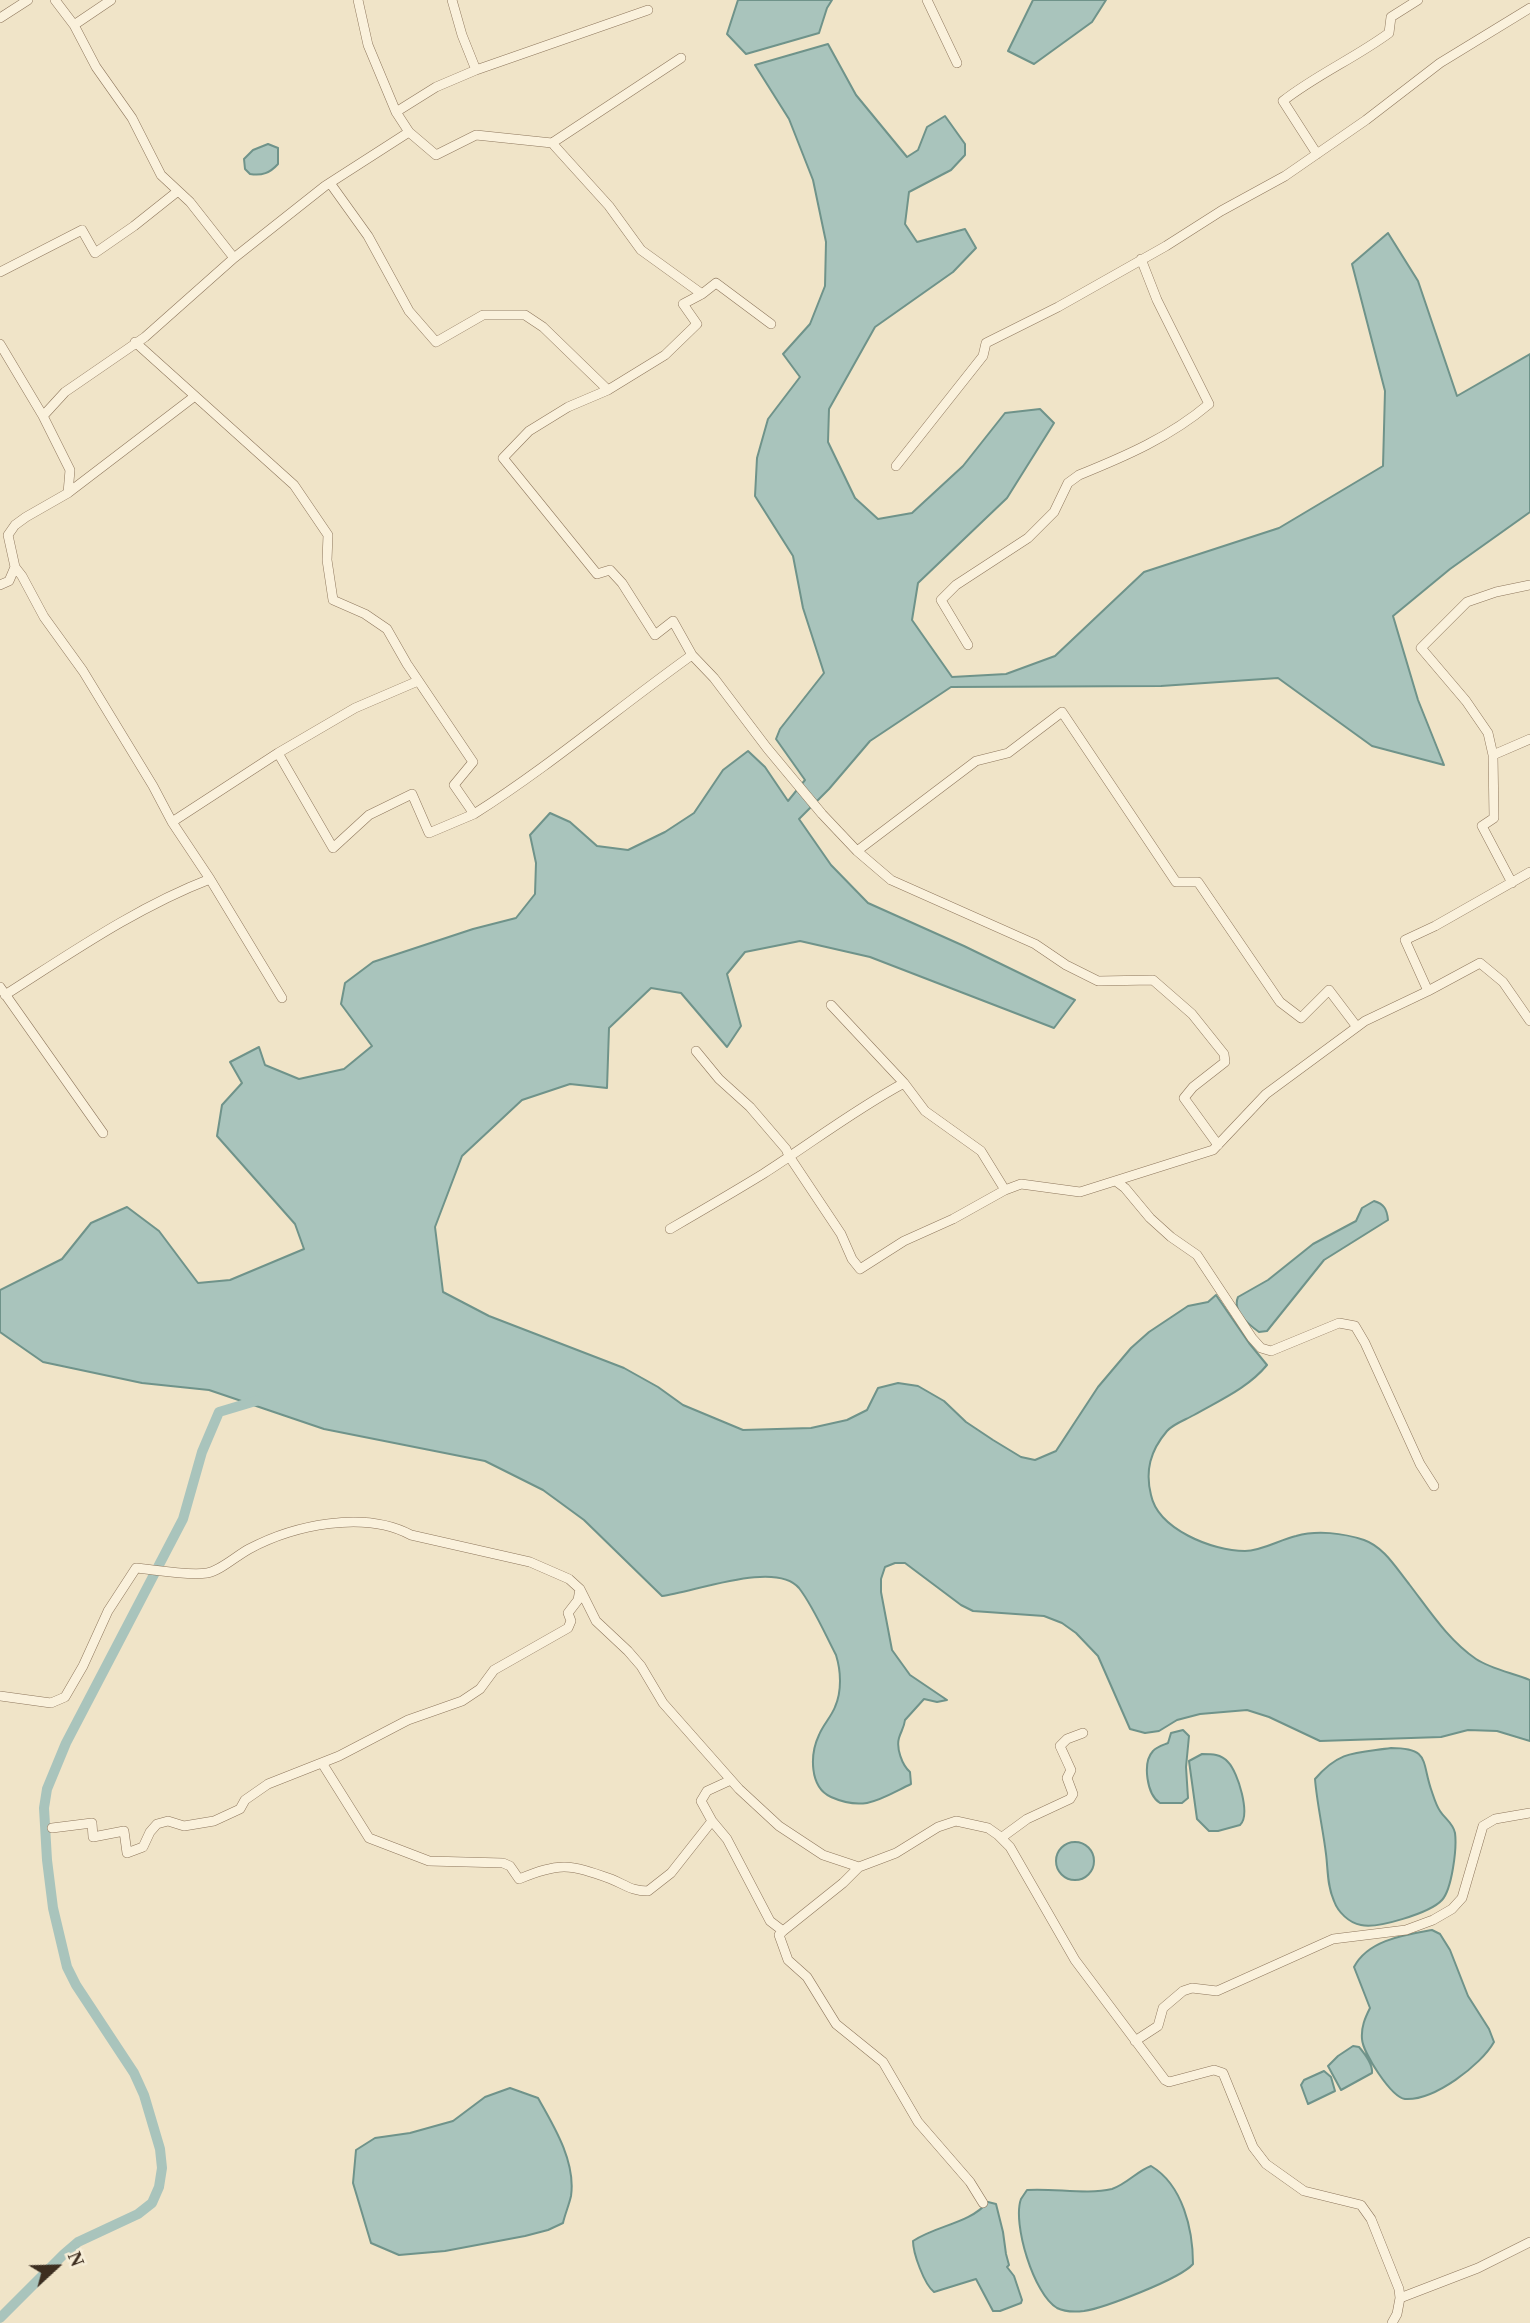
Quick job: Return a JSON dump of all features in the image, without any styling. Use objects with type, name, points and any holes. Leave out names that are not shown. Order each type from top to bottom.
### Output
[{"type":"street","points":[[0,18],[28,0]]},
{"type":"street","points":[[55,0],[74,25],[96,67],[132,118],[161,175],[217,234],[234,257]]},
{"type":"street","points":[[74,25],[111,0]]},
{"type":"street","points":[[358,0],[368,45],[396,113],[410,132],[436,155],[476,135],[552,143],[681,58]]},
{"type":"street","points":[[452,0],[476,70]]},
{"type":"street","points":[[927,0],[957,63]]},
{"type":"street","points":[[1317,154],[1283,101],[1382,39],[1390,33],[1391,17],[1418,0]]},
{"type":"street","points":[[896,466],[983,356],[986,343],[1058,307],[1285,176],[1366,120],[1440,63],[1530,8]]},
{"type":"street","points":[[396,113],[436,87],[476,70],[648,10]]},
{"type":"street","points":[[43,416],[65,393],[145,337],[234,257],[330,183],[410,132]]},
{"type":"street","points":[[552,143],[609,206],[641,250],[702,294]]},
{"type":"street","points":[[330,183],[368,236],[410,311],[436,342],[483,315],[525,314],[543,327],[608,390]]},
{"type":"street","points":[[0,272],[82,230],[95,253],[178,191]]},
{"type":"street","points":[[968,645],[941,600],[956,585],[1028,538],[1054,512],[1068,483],[1079,475],[1157,441],[1209,404],[1157,300],[1141,259]]},
{"type":"street","points":[[771,324],[716,284],[683,304],[697,324],[665,355],[608,390],[568,407],[529,431],[503,458],[597,574],[610,570],[622,583],[655,635],[673,621],[692,654],[822,814],[857,851],[891,880],[1035,944],[1066,965],[1098,981],[1153,980],[1192,1014],[1224,1054],[1225,1062],[1193,1087],[1184,1098],[1218,1145]]},
{"type":"street","points":[[135,342],[294,485],[328,534],[327,560],[333,600],[365,614],[387,629],[418,681],[473,762],[453,785],[474,814]]},
{"type":"street","points":[[0,344],[43,416],[70,470],[68,493]]},
{"type":"street","points":[[195,396],[68,493],[15,525],[8,535],[15,568],[44,617],[83,671],[172,822],[282,998]]},
{"type":"street","points":[[0,585],[9,581],[15,568]]},
{"type":"street","points":[[1512,883],[1482,826],[1494,818],[1493,755],[1488,733],[1421,648],[1467,603],[1496,592],[1530,585]]},
{"type":"street","points":[[278,753],[333,848],[369,815],[412,794],[429,834],[474,814],[510,791],[692,654]]},
{"type":"street","points":[[172,822],[278,753],[355,708],[418,681]]},
{"type":"street","points":[[857,851],[976,761],[1008,753],[1062,712],[1176,882],[1198,882],[1280,1002],[1301,1018],[1329,990],[1357,1027]]},
{"type":"street","points":[[1493,755],[1530,739]]},
{"type":"street","points":[[1428,991],[1405,940],[1530,872]]},
{"type":"street","points":[[103,1133],[3,991],[182,890],[210,879]]},
{"type":"street","points":[[696,1051],[719,1079],[750,1107],[789,1156],[841,1234],[852,1259],[860,1269],[904,1241],[1021,1184],[1080,1192],[1213,1150],[1266,1094],[1357,1027],[1480,963],[1503,982],[1530,1021]]},
{"type":"street","points":[[831,1005],[904,1083],[925,1111],[981,1152],[1005,1190]]},
{"type":"street","points":[[670,1229],[789,1156],[877,1097],[904,1083]]},
{"type":"street","points":[[1117,1182],[1157,1224],[1197,1255],[1240,1322],[1261,1348],[1271,1351],[1339,1323],[1355,1326],[1420,1464],[1434,1486]]},
{"type":"street","points":[[0,1696],[51,1703],[65,1697],[83,1666],[108,1611],[136,1568],[208,1573],[249,1549],[286,1532],[328,1523],[394,1526],[411,1535],[530,1562],[569,1579],[580,1588],[596,1621],[635,1659],[663,1703],[764,1814],[807,1846],[840,1862],[859,1867]]},
{"type":"street","points":[[52,1828],[92,1823],[93,1837],[124,1831],[127,1853],[143,1847],[157,1824],[168,1821],[184,1826],[214,1821],[240,1809],[245,1800],[268,1784],[323,1763],[402,1723],[448,1707],[472,1695],[494,1670],[568,1628],[571,1621],[568,1613],[578,1600],[580,1588]]},
{"type":"street","points":[[1001,1838],[1027,1819],[1070,1799],[1073,1794],[1068,1779],[1071,1770],[1060,1746],[1067,1739],[1083,1733]]},
{"type":"street","points":[[323,1763],[369,1838],[429,1861],[503,1863],[510,1866],[519,1879],[544,1869],[563,1866],[614,1880],[633,1891],[648,1891],[671,1873],[712,1821]]},
{"type":"street","points":[[731,1780],[707,1791],[701,1801],[712,1821],[727,1839],[770,1921],[783,1931]]},
{"type":"street","points":[[1135,2041],[1158,2026],[1163,2008],[1192,1987],[1217,1990],[1333,1939],[1406,1930],[1433,1920],[1452,1909],[1462,1898],[1483,1826],[1495,1819],[1530,1813]]},
{"type":"street","points":[[983,2203],[970,2182],[918,2122],[883,2062],[836,2024],[807,1977],[788,1960],[779,1935],[859,1867],[896,1853],[938,1827],[956,1821],[988,1828],[1010,1847],[1075,1960],[1167,2082],[1214,2070],[1223,2073],[1253,2147],[1266,2164],[1304,2191],[1361,2205],[1371,2219],[1399,2289],[1397,2314],[1392,2323]]},
{"type":"street","points":[[1400,2298],[1478,2268],[1530,2242]]},
{"type":"water","points":[[738,0],[832,0],[819,33],[746,54],[727,34]]},
{"type":"water","points":[[1033,0],[1106,0],[1092,22],[1034,64],[1008,51]]},
{"type":"water","points":[[828,44],[856,95],[907,157],[918,150],[927,127],[945,116],[965,144],[965,155],[951,170],[909,192],[905,224],[917,242],[965,229],[976,248],[953,272],[875,327],[829,409],[828,442],[855,498],[878,519],[912,513],[963,466],[1005,413],[1040,409],[1054,423],[1007,498],[918,583],[912,620],[952,677],[1006,674],[1055,656],[1144,572],[1279,528],[1383,466],[1385,391],[1352,264],[1388,233],[1418,281],[1457,396],[1530,354],[1530,512],[1450,569],[1393,616],[1418,700],[1444,765],[1372,746],[1278,678],[1161,686],[951,687],[870,741],[799,819],[831,865],[868,903],[1075,1000],[1054,1028],[870,957],[800,941],[745,952],[727,974],[741,1026],[727,1047],[681,993],[651,988],[609,1028],[607,1088],[570,1084],[522,1100],[462,1156],[435,1227],[443,1292],[489,1316],[624,1368],[683,1405],[743,1430],[811,1428],[847,1420],[867,1410],[878,1388],[898,1383],[918,1386],[944,1401],[966,1422],[993,1440],[1021,1457],[1035,1460],[1056,1451],[1098,1387],[1131,1348],[1149,1332],[1188,1306],[1208,1302],[1216,1295],[1267,1365],[1224,1399],[1167,1431],[1156,1446],[1150,1462],[1149,1486],[1156,1507],[1175,1528],[1188,1536],[1232,1550],[1258,1549],[1313,1533],[1339,1534],[1371,1543],[1389,1559],[1440,1624],[1466,1651],[1488,1666],[1530,1680],[1530,1741],[1497,1731],[1468,1730],[1441,1737],[1320,1741],[1269,1717],[1247,1710],[1200,1714],[1177,1720],[1159,1731],[1145,1733],[1130,1729],[1098,1656],[1062,1623],[1044,1616],[973,1611],[905,1563],[895,1563],[885,1567],[881,1579],[892,1650],[910,1675],[947,1700],[937,1702],[924,1699],[905,1720],[898,1747],[902,1761],[910,1772],[911,1784],[872,1802],[843,1801],[824,1792],[813,1769],[816,1743],[839,1694],[838,1661],[809,1603],[799,1588],[788,1580],[754,1577],[662,1596],[584,1520],[543,1490],[485,1461],[324,1429],[209,1390],[142,1383],[43,1362],[0,1332],[0,1290],[62,1259],[91,1223],[127,1207],[159,1231],[198,1283],[230,1280],[304,1249],[295,1224],[217,1136],[222,1105],[242,1083],[230,1062],[259,1047],[265,1065],[299,1079],[344,1069],[372,1046],[341,1004],[345,983],[373,962],[473,929],[516,918],[535,894],[536,863],[530,835],[550,813],[570,822],[597,846],[628,850],[665,832],[694,813],[723,770],[748,751],[765,767],[788,801],[805,780],[776,739],[780,729],[824,673],[803,608],[793,556],[755,496],[757,458],[768,419],[800,377],[783,354],[810,324],[825,286],[826,242],[813,180],[789,119],[755,65]]},
{"type":"water","points":[[268,144],[278,148],[278,164],[266,173],[250,174],[245,169],[244,159],[253,150]]},
{"type":"water","points":[[1374,1201],[1384,1208],[1388,1220],[1324,1260],[1267,1331],[1259,1332],[1246,1321],[1237,1307],[1238,1297],[1268,1280],[1313,1244],[1356,1221],[1362,1208]]},
{"type":"water","points":[[1183,1730],[1189,1736],[1186,1767],[1188,1798],[1182,1803],[1160,1803],[1149,1786],[1147,1771],[1150,1756],[1156,1748],[1168,1743],[1171,1733]]},
{"type":"water","points":[[1391,1748],[1413,1751],[1422,1759],[1436,1804],[1453,1826],[1455,1833],[1453,1868],[1446,1895],[1436,1905],[1415,1915],[1379,1925],[1361,1925],[1344,1916],[1332,1895],[1315,1779],[1333,1763],[1349,1754]]},
{"type":"water","points":[[1202,1754],[1219,1756],[1232,1767],[1244,1803],[1240,1825],[1209,1831],[1197,1819],[1189,1761]]},
{"type":"water","points":[[1075,1842],[1088,1848],[1094,1861],[1088,1874],[1075,1880],[1062,1874],[1056,1861],[1062,1848]]},
{"type":"water","points":[[1432,1930],[1440,1934],[1450,1950],[1468,1996],[1494,2042],[1479,2061],[1456,2080],[1429,2094],[1405,2099],[1386,2083],[1372,2064],[1364,2046],[1363,2027],[1370,2008],[1354,1967],[1360,1958],[1377,1945]]},
{"type":"water","points":[[1353,2046],[1359,2047],[1366,2056],[1372,2073],[1341,2090],[1328,2066]]},
{"type":"water","points":[[1324,2071],[1331,2077],[1335,2091],[1308,2104],[1301,2085],[1304,2080]]},
{"type":"water","points":[[510,2088],[538,2098],[567,2157],[572,2183],[563,2223],[525,2236],[445,2251],[399,2255],[371,2243],[353,2183],[356,2150],[375,2138],[410,2133],[453,2121],[485,2097]]},
{"type":"water","points":[[1151,2166],[1171,2185],[1184,2209],[1191,2237],[1193,2264],[1158,2285],[1094,2309],[1067,2311],[1057,2308],[1040,2289],[1027,2258],[1020,2224],[1021,2199],[1027,2190],[1112,2189]]},
{"type":"water","points":[[988,2202],[996,2204],[1009,2265],[1007,2267],[1014,2276],[1022,2300],[1021,2303],[1000,2311],[993,2311],[976,2279],[934,2292],[923,2276],[913,2246],[913,2241],[972,2215]]},
{"type":"waterway","points":[[0,2318],[78,2242],[138,2214],[152,2203],[159,2187],[162,2168],[160,2149],[144,2095],[134,2073],[67,1967],[53,1908],[44,1808],[47,1789],[66,1743],[183,1519],[202,1452],[219,1412],[259,1400]]}]
